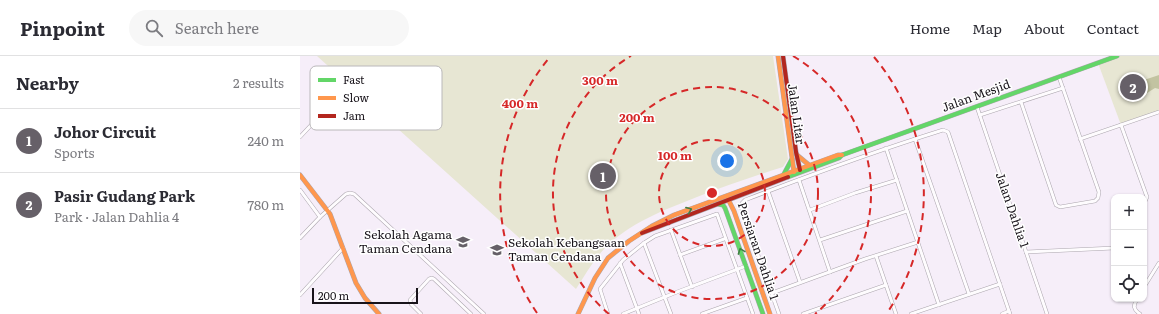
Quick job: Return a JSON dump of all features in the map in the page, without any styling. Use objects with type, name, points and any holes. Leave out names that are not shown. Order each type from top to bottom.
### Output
[{"type":"main road","name":"Jalan Litar","points":[[778,56],[794,176]]},
{"type":"main road","name":"Jalan Litar","points":[[784,56],[800,171]]},
{"type":"main road","name":"Jalan Mesjid","points":[[642,233],[794,176],[809,165],[842,155],[1117,56]]},
{"type":"main road","points":[[797,155],[809,165]]},
{"type":"main road","name":"Jalan Mesjid","points":[[578,314],[608,258],[629,241],[652,226],[674,215],[724,196],[794,170],[800,171],[839,158],[842,155]]},
{"type":"main road","points":[[784,174],[792,159]]},
{"type":"main road","points":[[300,175],[328,210],[361,292],[369,304],[379,314]]},
{"type":"main road","name":"Persiaran Dahlia 1","points":[[724,196],[730,200],[770,314]]},
{"type":"main road","name":"Persiaran Dahlia 1","points":[[718,204],[724,206],[727,213],[763,314]]},
{"type":"main road","points":[[727,213],[729,209],[734,211]]},
{"type":"street","points":[[1021,102],[1056,206],[1058,207],[1094,202],[1098,198],[1099,192],[1059,77]]},
{"type":"street","points":[[980,115],[1063,88]]},
{"type":"street","name":"Jalan Dahlia 1","points":[[977,107],[1047,314]]},
{"type":"street","points":[[1080,139],[1159,112]]},
{"type":"street","points":[[1121,125],[1146,194]]},
{"type":"street","points":[[300,137],[310,126]]},
{"type":"street","points":[[779,314],[741,207],[742,203],[745,200],[768,191],[886,148],[943,130],[948,132],[1010,313],[1002,314]]},
{"type":"street","points":[[915,139],[969,294]]},
{"type":"street","points":[[886,148],[939,305]]},
{"type":"street","points":[[799,180],[830,272]]},
{"type":"street","points":[[810,210],[855,193],[897,180]]},
{"type":"street","points":[[300,190],[320,217]]},
{"type":"street","points":[[768,191],[800,282]]},
{"type":"street","points":[[300,238],[320,217],[346,194],[354,194],[484,314]]},
{"type":"street","points":[[820,240],[907,211]]},
{"type":"street","points":[[608,314],[600,289],[620,263],[655,236],[717,214],[753,314]]},
{"type":"street","points":[[671,230],[692,287]]},
{"type":"street","points":[[680,255],[724,239]]},
{"type":"street","points":[[772,293],[918,242]]},
{"type":"street","points":[[644,243],[666,297],[671,314]]},
{"type":"street","points":[[300,295],[343,248]]},
{"type":"street","points":[[1026,252],[1111,249]]},
{"type":"street","points":[[876,256],[896,314]]},
{"type":"street","points":[[620,263],[639,314]]},
{"type":"street","points":[[1148,280],[1159,263]]},
{"type":"street","points":[[623,314],[746,266]]},
{"type":"street","points":[[421,314],[411,304],[410,300],[429,279],[432,278],[471,314]]},
{"type":"street","points":[[912,314],[1000,284]]},
{"type":"street","points":[[803,314],[886,285]]},
{"type":"street","points":[[702,314],[747,298]]},
{"type":"street","points":[[1136,302],[1133,308],[1140,314]]},
{"type":"shaded area","points":[[317,56],[773,56],[788,159],[783,167],[740,181],[660,212],[624,232],[604,249],[576,289],[399,130],[442,130],[442,66],[328,66]]},
{"type":"shaded area","points":[[1117,56],[1159,56],[1159,112],[1121,125],[1098,63]]},
{"type":"shaded area","points":[[1159,75],[1159,89],[1155,88],[1147,93],[1140,92],[1138,82]]},
{"type":"traffic: fast","points":[[788,177],[839,158],[842,155],[1117,56]]},
{"type":"traffic: fast","points":[[784,174],[792,159]]},
{"type":"traffic: fast","points":[[718,204],[723,205],[725,208],[763,314]]},
{"type":"traffic: slow","points":[[778,56],[794,172]]},
{"type":"traffic: slow","points":[[797,155],[809,165]]},
{"type":"traffic: slow","points":[[578,314],[595,278],[608,258],[629,241],[652,226],[674,215],[838,155],[842,155]]},
{"type":"traffic: slow","points":[[300,175],[330,214],[356,283],[365,298],[379,314]]},
{"type":"traffic: slow","points":[[728,199],[734,211],[770,314]]},
{"type":"traffic: jam","points":[[783,56],[796,152],[800,170]]},
{"type":"traffic: jam","points":[[642,233],[788,177]]},
{"type":"place","name":"Pasir Gudang Park","points":[[1133,87]]},
{"type":"place","name":"Johor Circuit","points":[[603,176]]},
{"type":"place","name":"Sekolah Agama Taman Cendana","points":[[463,242]]},
{"type":"place","name":"Sekolah Kebangsaan Taman Cendana","points":[[497,250]]}]
